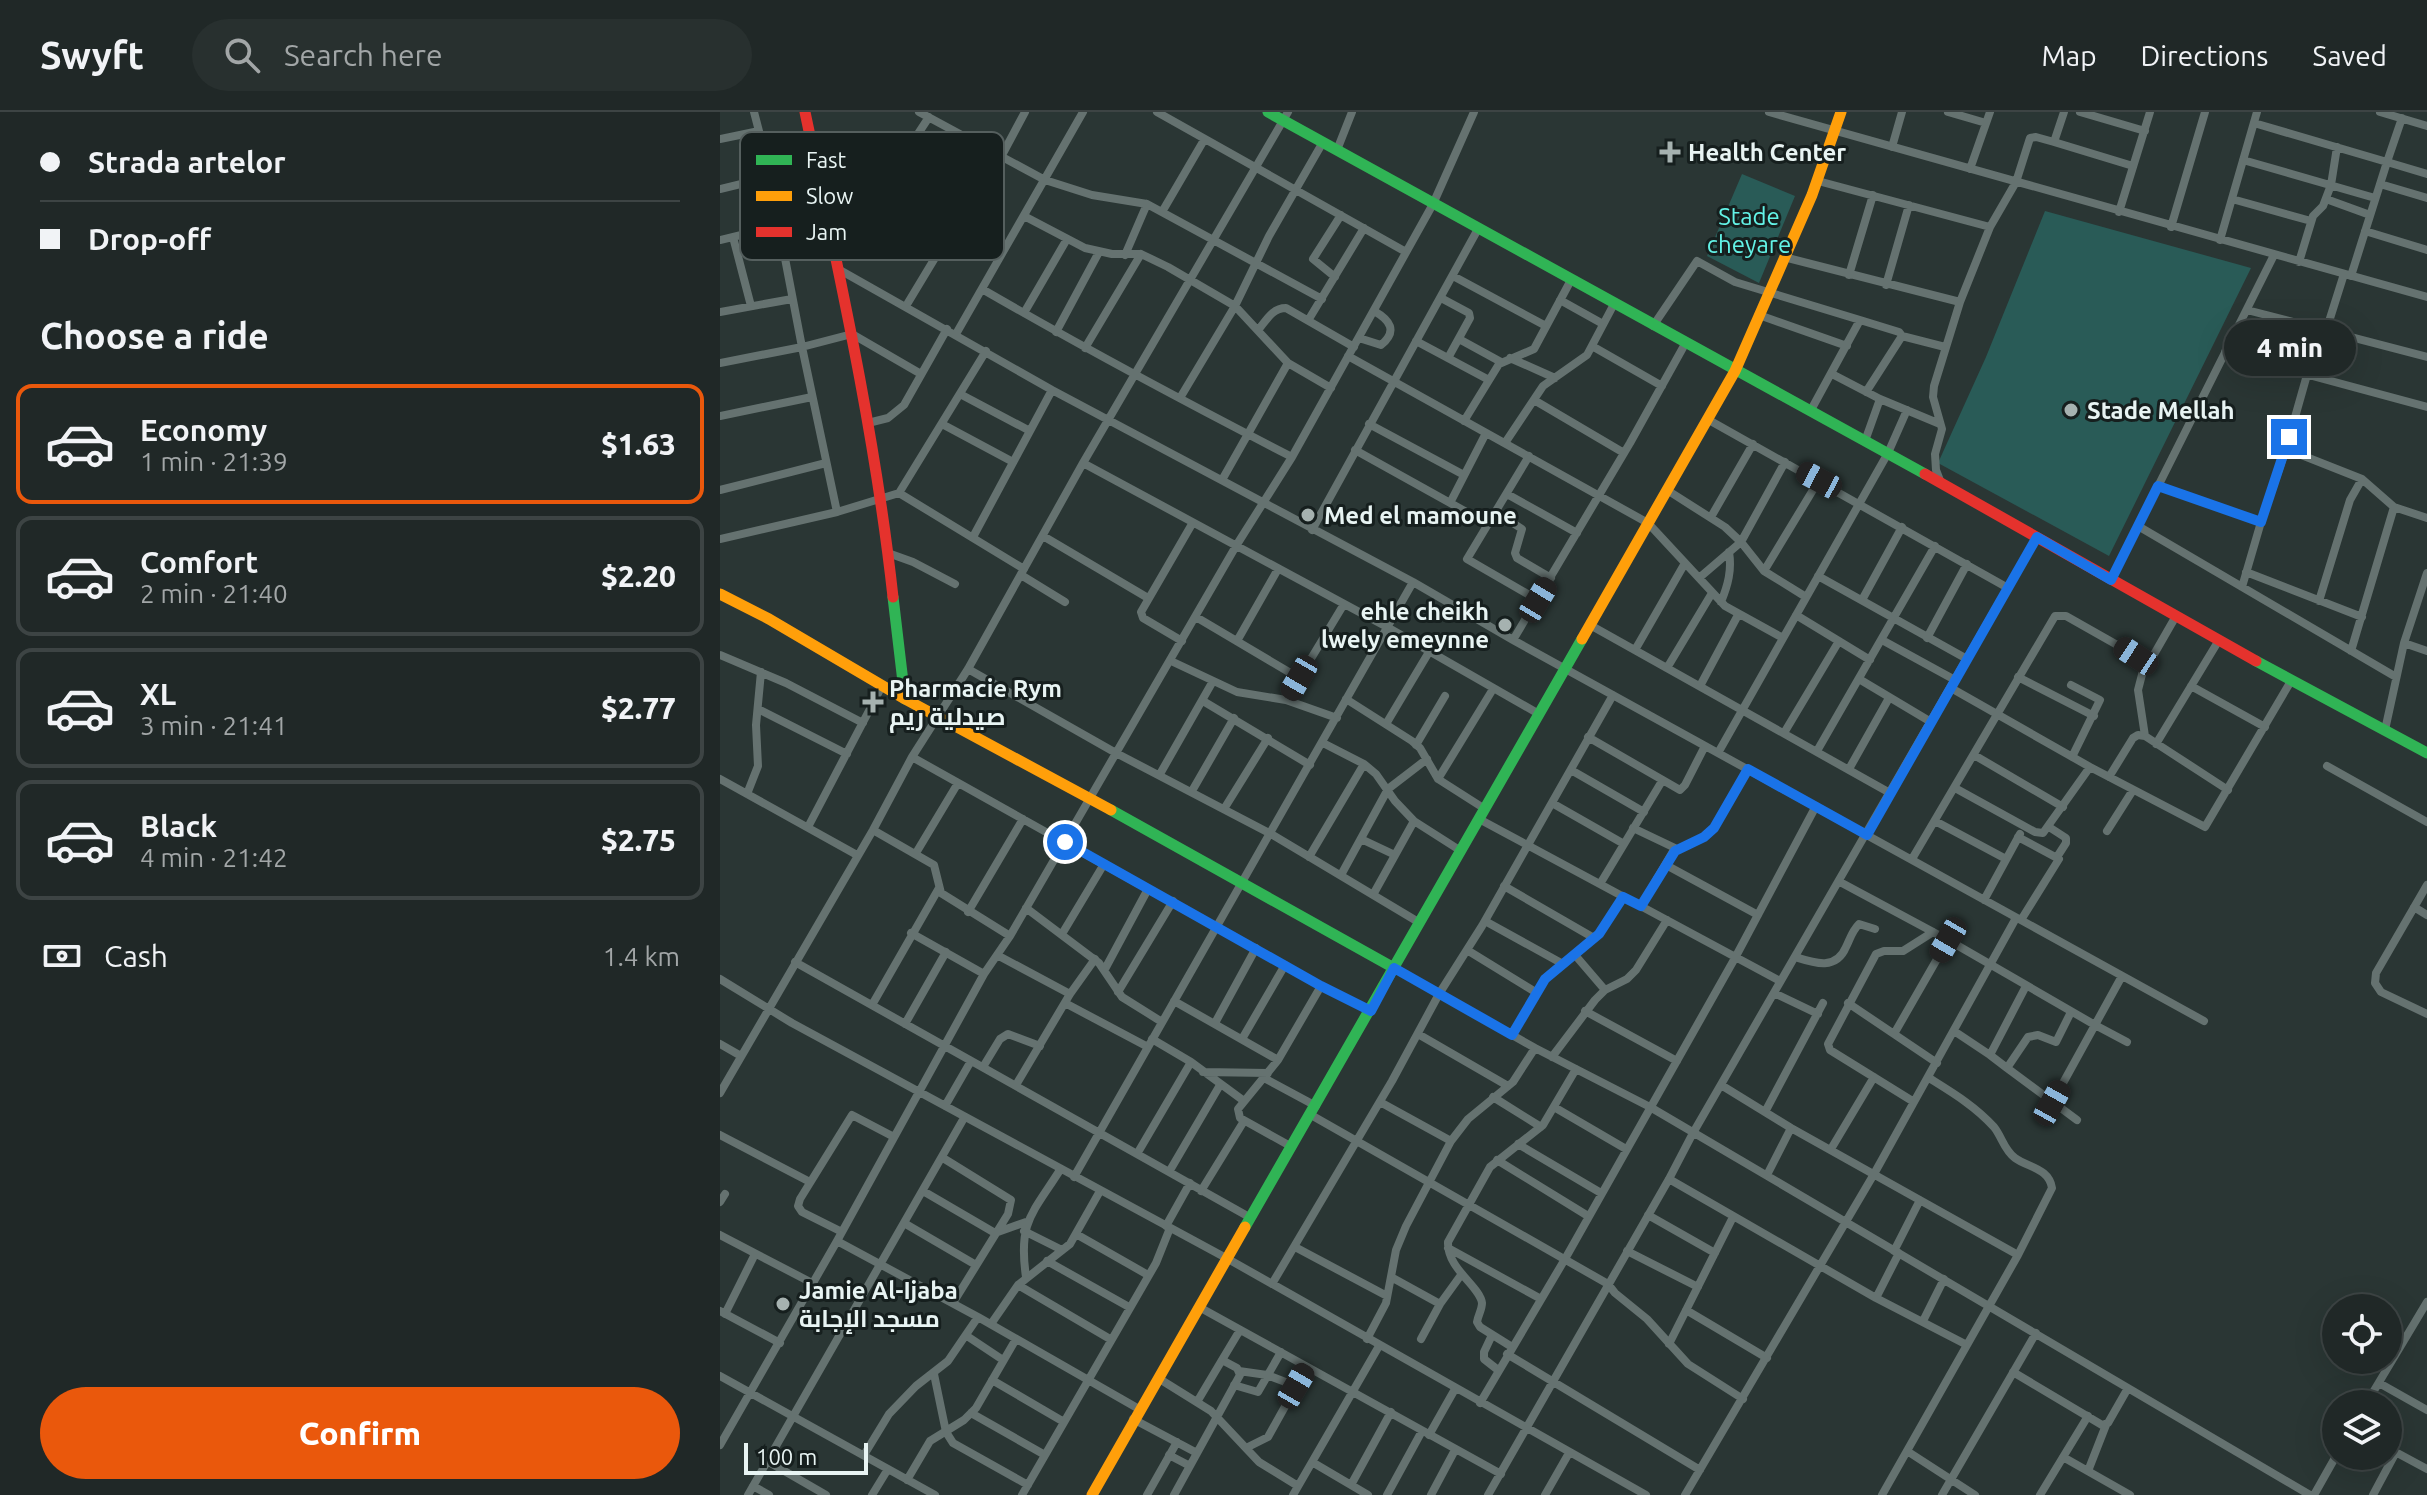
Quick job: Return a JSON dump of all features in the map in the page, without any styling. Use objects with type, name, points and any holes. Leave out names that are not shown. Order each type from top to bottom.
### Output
[{"type":"main road","points":[[805,112],[809,132]]},
{"type":"main road","points":[[1268,112],[1286,116],[1323,142],[1433,204],[1811,410],[2291,681],[2427,753]]},
{"type":"main road","points":[[1092,1495],[1735,371],[1818,181],[1841,112]]},
{"type":"main road","points":[[836,260],[882,498],[905,699]]},
{"type":"main road","points":[[720,594],[1394,968]]},
{"type":"street","points":[[754,112],[759,131],[754,132]]},
{"type":"street","points":[[919,112],[956,132]]},
{"type":"street","points":[[1004,148],[1025,112]]},
{"type":"street","points":[[1004,251],[1083,112]]},
{"type":"street","points":[[1157,112],[1406,252]]},
{"type":"street","points":[[1337,150],[1352,112]]},
{"type":"street","points":[[720,1445],[814,1284],[984,974],[1010,936],[1236,546],[1292,457],[1433,204],[1474,112]]},
{"type":"street","points":[[1769,112],[2427,297]]},
{"type":"street","points":[[1892,147],[1902,112]]},
{"type":"street","points":[[1948,112],[1986,123]]},
{"type":"street","points":[[1970,169],[1990,112]]},
{"type":"street","points":[[2054,142],[2064,112]]},
{"type":"street","points":[[2080,112],[2145,131]]},
{"type":"street","points":[[2119,212],[2150,112]]},
{"type":"street","points":[[2171,227],[2205,112]]},
{"type":"street","points":[[2220,240],[2257,112]]},
{"type":"street","points":[[2380,112],[2427,126]]},
{"type":"street","points":[[720,1093],[1286,116]]},
{"type":"street","points":[[919,132],[929,117]]},
{"type":"street","points":[[2242,587],[2286,449],[2306,372],[2365,231],[2402,118]]},
{"type":"street","points":[[2254,123],[2427,174]]},
{"type":"street","points":[[720,139],[740,135]]},
{"type":"street","points":[[1941,483],[1935,454],[1942,429],[1933,397],[1945,347],[1990,227],[2016,182],[2030,138],[2036,137],[2133,166]]},
{"type":"street","points":[[1162,212],[1204,140]]},
{"type":"street","points":[[1180,398],[1235,306],[1323,142]]},
{"type":"street","points":[[2299,262],[2311,221],[2326,199],[2331,185],[2337,147]]},
{"type":"street","points":[[1004,159],[1045,180],[1092,195],[1147,204],[1322,299]]},
{"type":"street","points":[[2243,160],[2375,198]]},
{"type":"street","points":[[1818,181],[1990,227]]},
{"type":"street","points":[[720,189],[740,184]]},
{"type":"street","points":[[2380,184],[2427,198]]},
{"type":"street","points":[[1849,275],[1873,195]]},
{"type":"street","points":[[2232,199],[2311,221]]},
{"type":"street","points":[[2326,199],[2370,215]]},
{"type":"street","points":[[1125,255],[1147,204]]},
{"type":"street","points":[[1886,285],[1909,205]]},
{"type":"street","points":[[1335,277],[1313,259],[1341,215]]},
{"type":"street","points":[[1024,216],[1099,252],[1141,254],[1235,306],[1288,363],[1331,388]]},
{"type":"street","points":[[1309,319],[1364,228]]},
{"type":"street","points":[[1312,530],[1478,229]]},
{"type":"street","points":[[2365,231],[2427,250]]},
{"type":"street","points":[[720,240],[740,235]]},
{"type":"street","points":[[733,237],[751,306]]},
{"type":"street","points":[[1024,313],[1067,239]]},
{"type":"street","points":[[1056,332],[1099,252]]},
{"type":"street","points":[[1085,348],[1141,254]]},
{"type":"street","points":[[2111,580],[2274,255]]},
{"type":"street","points":[[1784,257],[1960,302]]},
{"type":"street","points":[[785,260],[837,512]]},
{"type":"street","points":[[839,260],[837,264],[1052,390],[1413,582],[2204,1021]]},
{"type":"street","points":[[906,306],[933,260]]},
{"type":"street","points":[[956,334],[999,260]]},
{"type":"street","points":[[1653,326],[1697,261],[1735,282],[1945,347]]},
{"type":"street","points":[[1453,276],[1546,326]]},
{"type":"street","points":[[1464,421],[1505,360],[1534,349],[1571,280]]},
{"type":"street","points":[[982,289],[1135,376],[1292,457]]},
{"type":"street","points":[[1441,298],[1469,313],[1470,318],[1448,358]]},
{"type":"street","points":[[720,312],[792,299]]},
{"type":"street","points":[[1560,300],[1603,324]]},
{"type":"street","points":[[1505,443],[1543,386],[1583,360],[1614,304]]},
{"type":"street","points":[[1259,329],[1279,308],[1286,308],[1354,347]]},
{"type":"street","points":[[2247,310],[2427,357]]},
{"type":"street","points":[[1359,338],[1376,345],[1386,341],[1392,327],[1390,322],[1374,311]]},
{"type":"street","points":[[1759,315],[1847,346]]},
{"type":"street","points":[[1811,410],[1860,320]]},
{"type":"street","points":[[868,423],[895,413],[904,405],[947,329]]},
{"type":"street","points":[[720,363],[852,334],[921,374]]},
{"type":"street","points":[[1866,392],[1902,336]]},
{"type":"street","points":[[1459,339],[1555,378]]},
{"type":"street","points":[[1416,341],[1489,380]]},
{"type":"street","points":[[1513,640],[1600,496],[1685,344]]},
{"type":"street","points":[[1592,346],[1662,386]]},
{"type":"street","points":[[720,539],[837,512],[899,493],[986,351]]},
{"type":"street","points":[[2225,352],[2427,407]]},
{"type":"street","points":[[1348,356],[1648,523],[1721,602],[1738,615],[1783,638]]},
{"type":"street","points":[[1222,480],[1288,363]]},
{"type":"street","points":[[1832,374],[1880,399],[1940,424]]},
{"type":"street","points":[[973,537],[1052,390]]},
{"type":"street","points":[[960,394],[1030,431]]},
{"type":"street","points":[[720,416],[812,397]]},
{"type":"street","points":[[1865,441],[1880,399]]},
{"type":"street","points":[[1534,400],[1624,453]]},
{"type":"street","points":[[1718,753],[1888,453],[1907,410]]},
{"type":"street","points":[[1707,419],[2008,588]]},
{"type":"street","points":[[942,424],[1013,462]]},
{"type":"street","points":[[1369,424],[1464,475]]},
{"type":"street","points":[[1450,503],[1486,433]]},
{"type":"street","points":[[1711,517],[1753,444]]},
{"type":"street","points":[[2286,449],[2362,479],[2394,507],[2427,518]]},
{"type":"street","points":[[1355,450],[1488,524]]},
{"type":"street","points":[[1529,456],[1467,559],[1538,600]]},
{"type":"street","points":[[1699,578],[1741,542],[1785,462]]},
{"type":"street","points":[[720,490],[826,463]]},
{"type":"street","points":[[1083,463],[1387,627],[1539,714]]},
{"type":"street","points":[[2319,601],[2350,500],[2362,479]]},
{"type":"street","points":[[1764,571],[1819,480]]},
{"type":"street","points":[[2158,486],[2261,522]]},
{"type":"street","points":[[1667,490],[1711,517],[1741,542],[1764,571],[1806,597]]},
{"type":"street","points":[[899,493],[973,537],[1065,602]]},
{"type":"street","points":[[1507,494],[1577,533]]},
{"type":"street","points":[[2351,651],[2394,507]]},
{"type":"street","points":[[1496,512],[1522,529],[1515,553],[1517,558],[1551,578]]},
{"type":"street","points":[[1182,641],[1143,618],[1141,612],[1192,524]]},
{"type":"street","points":[[2138,526],[2396,677]]},
{"type":"street","points":[[1862,600],[1902,527]]},
{"type":"street","points":[[1043,536],[1148,598]]},
{"type":"street","points":[[1488,1495],[2037,537]]},
{"type":"street","points":[[1817,751],[1935,546]]},
{"type":"street","points":[[1721,602],[1731,564],[1729,552]]},
{"type":"street","points":[[888,553],[955,584]]},
{"type":"street","points":[[1635,650],[1685,563]]},
{"type":"street","points":[[1927,638],[1967,564]]},
{"type":"street","points":[[1237,641],[1278,569]]},
{"type":"street","points":[[2246,572],[2362,617]]},
{"type":"street","points":[[2385,730],[2404,643],[2427,573]]},
{"type":"street","points":[[1818,576],[1967,659]]},
{"type":"street","points":[[1074,1177],[1413,582]]},
{"type":"street","points":[[1667,668],[1712,593]]},
{"type":"street","points":[[1286,700],[1344,604]]},
{"type":"street","points":[[1912,859],[2055,616],[2061,614],[2145,663]]},
{"type":"street","points":[[1700,686],[1738,615]]},
{"type":"street","points":[[1796,615],[1870,660]]},
{"type":"street","points":[[2145,663],[2152,661],[2176,616]]},
{"type":"street","points":[[1196,617],[1299,678]]},
{"type":"street","points":[[1590,625],[1890,793]]},
{"type":"street","points":[[1882,640],[1996,714],[2205,827],[2291,681]]},
{"type":"street","points":[[2156,744],[2219,640]]},
{"type":"street","points":[[1784,733],[1839,641]]},
{"type":"street","points":[[2404,643],[2427,651]]},
{"type":"street","points":[[1386,724],[1429,652]]},
{"type":"street","points":[[720,655],[863,723]]},
{"type":"street","points":[[1171,661],[1237,692],[1286,700],[1337,718]]},
{"type":"street","points":[[2145,663],[2138,690],[2145,736]]},
{"type":"street","points":[[968,669],[1116,753],[1271,834],[1420,923]]},
{"type":"street","points":[[747,794],[758,766],[756,725],[761,672]]},
{"type":"street","points":[[2018,677],[2094,716]]},
{"type":"street","points":[[1859,679],[1931,722]]},
{"type":"street","points":[[1160,774],[1213,681]]},
{"type":"street","points":[[2071,685],[2100,700],[2072,757]]},
{"type":"street","points":[[808,827],[882,686]]},
{"type":"street","points":[[2191,686],[2265,727]]},
{"type":"street","points":[[1438,779],[1493,689]]},
{"type":"street","points":[[1272,1284],[1380,1102],[1439,994],[1485,921],[1613,695]]},
{"type":"street","points":[[1416,745],[1445,696]]},
{"type":"street","points":[[1849,769],[1889,698]]},
{"type":"street","points":[[1346,699],[1416,745],[1438,779],[1528,846],[1780,981]]},
{"type":"street","points":[[1203,701],[1310,765]]},
{"type":"street","points":[[758,709],[847,754]]},
{"type":"street","points":[[1192,791],[1234,718]]},
{"type":"street","points":[[2109,777],[2133,738],[2138,735],[2145,736],[2228,790]]},
{"type":"street","points":[[1588,737],[1662,781],[1683,789],[1705,746]]},
{"type":"street","points":[[1224,809],[1268,738]]},
{"type":"street","points":[[1323,743],[1364,764],[1376,774],[1414,821],[1461,851]]},
{"type":"street","points":[[1974,755],[2063,807]]},
{"type":"street","points":[[912,757],[1371,1011]]},
{"type":"street","points":[[1341,875],[1388,789],[1427,759]]},
{"type":"street","points":[[1309,857],[1364,764]]},
{"type":"street","points":[[2327,766],[2427,822]]},
{"type":"street","points":[[1955,788],[2043,833],[2090,767]]},
{"type":"street","points":[[1641,906],[1675,851],[1704,837],[1714,828],[1748,769]]},
{"type":"street","points":[[1571,770],[1644,812]]},
{"type":"street","points":[[720,779],[857,855]]},
{"type":"street","points":[[1600,884],[1662,781]]},
{"type":"street","points":[[916,853],[958,783]]},
{"type":"street","points":[[2107,831],[2133,790]]},
{"type":"street","points":[[1552,803],[1624,844]]},
{"type":"street","points":[[1480,1403],[1735,958],[1816,806]]},
{"type":"street","points":[[968,912],[1023,819]]},
{"type":"street","points":[[1374,893],[1414,821]]},
{"type":"street","points":[[1935,821],[2006,859]]},
{"type":"street","points":[[1984,900],[2024,825]]},
{"type":"street","points":[[1685,1495],[1874,1174],[1990,965],[2058,862],[2057,857],[2066,838],[2049,827]]},
{"type":"street","points":[[1633,828],[1673,846],[1675,851]]},
{"type":"street","points":[[873,830],[934,865],[941,893],[1010,936]]},
{"type":"street","points":[[2018,837],[2057,857]]},
{"type":"street","points":[[1361,839],[1395,855]]},
{"type":"street","points":[[1062,934],[1104,864]]},
{"type":"street","points":[[1666,865],[1758,915]]},
{"type":"street","points":[[1840,882],[2127,1042]]},
{"type":"street","points":[[2427,885],[2376,973],[2375,983],[2381,992],[2427,1014]]},
{"type":"street","points":[[1504,886],[1594,938]]},
{"type":"street","points":[[872,1005],[939,888]]},
{"type":"street","points":[[1105,969],[1148,889]]},
{"type":"street","points":[[1512,1035],[1545,979],[1604,928],[1623,897]]},
{"type":"street","points":[[1118,992],[1173,901]]},
{"type":"street","points":[[2414,907],[2427,915]]},
{"type":"street","points":[[1026,908],[1095,959],[1105,969],[1118,992],[1162,1022]]},
{"type":"street","points":[[1552,1057],[1585,1011],[1605,990],[1627,979],[1636,970],[1667,920]]},
{"type":"street","points":[[1485,921],[1563,964]]},
{"type":"street","points":[[1795,957],[1822,965],[1835,961],[1844,953],[1854,928],[1859,924],[1875,929]]},
{"type":"street","points":[[1914,1102],[1830,1050],[1828,1044],[1876,954],[1903,951],[1933,932]]},
{"type":"street","points":[[911,933],[984,974]]},
{"type":"street","points":[[1894,1034],[1948,940]]},
{"type":"street","points":[[1215,1023],[1256,948]]},
{"type":"street","points":[[1467,950],[1537,993]]},
{"type":"street","points":[[905,1024],[946,952]]},
{"type":"street","points":[[997,955],[1068,998],[1191,1062],[1244,1101]]},
{"type":"street","points":[[1575,955],[1605,990]]},
{"type":"street","points":[[1016,1085],[1095,959]]},
{"type":"street","points":[[795,962],[1251,1218]]},
{"type":"street","points":[[1242,1039],[1285,965]]},
{"type":"street","points":[[1394,968],[1535,1048],[1650,1107],[2312,1495],[2327,1470]]},
{"type":"street","points":[[2052,1103],[2122,976]]},
{"type":"street","points":[[720,979],[964,1118],[1228,1259],[1646,1495]]},
{"type":"street","points":[[1292,1147],[1244,1121],[1237,1114],[1278,1060],[1321,986]]},
{"type":"street","points":[[1990,1055],[2026,986]]},
{"type":"street","points":[[1774,993],[1818,1014]]},
{"type":"street","points":[[1174,1001],[1278,1060]]},
{"type":"street","points":[[1765,1112],[1823,1003]]},
{"type":"street","points":[[1848,1003],[1937,1063]]},
{"type":"street","points":[[1585,1011],[1677,1061]]},
{"type":"street","points":[[2007,1068],[2028,1037],[2038,1035],[2056,1042],[2071,1012]]},
{"type":"street","points":[[1954,1031],[2077,1120]]},
{"type":"street","points":[[983,1067],[1000,1039],[1008,1034],[1040,1046]]},
{"type":"street","points":[[1418,1034],[1508,1086]]},
{"type":"street","points":[[720,1044],[741,1056]]},
{"type":"street","points":[[1367,1339],[1384,1308],[1396,1250],[1451,1141],[1468,1119],[1508,1086],[1535,1048]]},
{"type":"street","points":[[945,1106],[971,1061]]},
{"type":"street","points":[[1137,1154],[1191,1062]]},
{"type":"street","points":[[1576,1069],[1541,1127],[1497,1160],[1451,1234],[1448,1247],[1461,1275],[1482,1302],[1477,1317],[1480,1327],[1552,1383],[1700,1470]]},
{"type":"street","points":[[1202,1072],[1266,1075],[1357,1140],[1608,1284],[1647,1319],[1688,1364],[1743,1399]]},
{"type":"street","points":[[1831,1149],[1874,1077]]},
{"type":"street","points":[[1882,1495],[2018,1255],[2052,1188],[2043,1171],[2016,1159],[2007,1150],[1998,1132],[1975,1107],[1929,1078]]},
{"type":"street","points":[[1169,1172],[1220,1085]]},
{"type":"street","points":[[1721,1085],[1791,1128],[2018,1255]]},
{"type":"street","points":[[1493,1097],[1541,1127]]},
{"type":"street","points":[[1380,1102],[1451,1141]]},
{"type":"street","points":[[1554,1107],[1626,1149]]},
{"type":"street","points":[[842,1232],[799,1209],[800,1199],[852,1115],[894,1137]]},
{"type":"street","points":[[748,1495],[964,1118]]},
{"type":"street","points":[[1201,1191],[1244,1121]]},
{"type":"street","points":[[1767,1175],[1791,1128]]},
{"type":"street","points":[[720,1135],[810,1182]]},
{"type":"street","points":[[1518,1144],[1601,1193]]},
{"type":"street","points":[[943,1158],[1010,1198],[1008,1214],[953,1303]]},
{"type":"street","points":[[1497,1160],[1588,1216]]},
{"type":"street","points":[[1026,1277],[1025,1226],[1060,1170]]},
{"type":"street","points":[[1669,1179],[1876,1298],[1967,1345]]},
{"type":"street","points":[[1022,1495],[1148,1275],[1190,1183]]},
{"type":"street","points":[[923,1191],[995,1233],[1025,1226],[1062,1250]]},
{"type":"street","points":[[991,1324],[1018,1285],[1062,1250],[1076,1234],[1100,1191]]},
{"type":"street","points":[[1876,1298],[1920,1200]]},
{"type":"street","points":[[1648,1215],[1715,1253]]},
{"type":"street","points":[[1669,1344],[1733,1217]]},
{"type":"street","points":[[904,1223],[976,1265]]},
{"type":"street","points":[[1076,1234],[1148,1275]]},
{"type":"street","points":[[720,1235],[814,1284]]},
{"type":"street","points":[[837,1241],[1087,1380],[1197,1453]]},
{"type":"street","points":[[1295,1247],[1387,1296]]},
{"type":"street","points":[[1448,1247],[1541,1299]]},
{"type":"street","points":[[1627,1251],[1698,1287]]},
{"type":"street","points":[[755,1254],[722,1313],[780,1343]]},
{"type":"street","points":[[1047,1261],[1129,1307]]},
{"type":"street","points":[[1421,1339],[1440,1304],[1461,1275]]},
{"type":"street","points":[[1391,1277],[1440,1304]]},
{"type":"street","points":[[1923,1321],[1944,1279]]},
{"type":"street","points":[[1018,1285],[1110,1339]]},
{"type":"street","points":[[2375,1390],[2427,1302]]},
{"type":"street","points":[[1199,1307],[1501,1474]]},
{"type":"street","points":[[1686,1310],[1767,1358]]},
{"type":"street","points":[[864,1455],[889,1414],[916,1386],[948,1361],[978,1317]]},
{"type":"street","points":[[1197,1402],[1240,1330]]},
{"type":"street","points":[[1942,1495],[2036,1333]]},
{"type":"street","points":[[1492,1335],[1484,1359],[1498,1370]]},
{"type":"street","points":[[967,1336],[1003,1360]]},
{"type":"street","points":[[907,1480],[924,1448],[971,1413],[1016,1339]]},
{"type":"street","points":[[1293,1495],[1379,1346]]},
{"type":"street","points":[[1234,1385],[1258,1392],[1281,1352]]},
{"type":"street","points":[[1222,1360],[1239,1371],[1267,1375],[1296,1386]]},
{"type":"street","points":[[1246,1448],[1268,1437],[1307,1367]]},
{"type":"street","points":[[1174,1495],[1239,1371]]},
{"type":"street","points":[[2013,1372],[2106,1425]]},
{"type":"street","points":[[934,1374],[946,1432],[960,1448],[1028,1485]]},
{"type":"street","points":[[720,1376],[935,1495]]},
{"type":"street","points":[[1158,1378],[1217,1417],[1267,1469],[1298,1486]]},
{"type":"street","points":[[992,1380],[1064,1422]]},
{"type":"street","points":[[2379,1383],[2427,1410]]},
{"type":"street","points":[[2088,1471],[2106,1425],[2128,1388]]},
{"type":"street","points":[[1387,1495],[1455,1389]]},
{"type":"street","points":[[1351,1485],[1391,1412]]},
{"type":"street","points":[[971,1413],[1045,1455]]},
{"type":"street","points":[[2040,1495],[2088,1416]]},
{"type":"street","points":[[1147,1495],[1177,1442]]},
{"type":"street","points":[[1431,1495],[1455,1450]]},
{"type":"street","points":[[1907,1451],[1975,1495]]},
{"type":"street","points":[[1545,1495],[1569,1453]]},
{"type":"street","points":[[1169,1455],[1190,1466]]},
{"type":"street","points":[[2402,1455],[2427,1469]]},
{"type":"street","points":[[2063,1457],[2130,1495]]},
{"type":"street","points":[[767,1461],[826,1495]]},
{"type":"street","points":[[1312,1462],[1368,1495]]},
{"type":"street","points":[[872,1495],[888,1469]]},
{"type":"street","points":[[2373,1495],[2384,1470]]},
{"type":"street","points":[[753,1486],[769,1495]]},
{"type":"green space","name":"Stade cheyare","points":[[1742,174],[1795,196],[1759,283],[1707,256]]},
{"type":"green space","name":"Stade Mellah","points":[[2045,211],[2251,268],[2109,556],[1938,463],[1986,357]]},
{"type":"traffic: fast","points":[[1268,112],[1925,474]]},
{"type":"traffic: fast","points":[[893,597],[905,699]]},
{"type":"traffic: fast","points":[[1245,1227],[1582,639]]},
{"type":"traffic: fast","points":[[2256,661],[2427,753]]},
{"type":"traffic: fast","points":[[1111,810],[1394,968]]},
{"type":"traffic: slow","points":[[1582,639],[1735,371],[1812,195],[1841,112]]},
{"type":"traffic: slow","points":[[720,594],[769,619],[905,699],[1111,810]]},
{"type":"traffic: slow","points":[[1092,1495],[1245,1227]]},
{"type":"traffic: jam","points":[[805,112],[809,132]]},
{"type":"traffic: jam","points":[[836,260],[866,414],[893,597]]},
{"type":"traffic: jam","points":[[1925,474],[2256,661]]},
{"type":"place","name":"Health Center","points":[[1670,152]]},
{"type":"place","name":"Stade Mellah","points":[[2071,410]]},
{"type":"place","name":"Med el mamoune","points":[[1308,515]]},
{"type":"place","name":"ehle cheikh lwely emeynne","points":[[1505,625]]},
{"type":"place","name":"Pharmacie Rym صيدلية ريم","points":[[873,702]]},
{"type":"place","name":"Jamie Al-Ijaba مسجد الإجابة","points":[[783,1304]]},
{"type":"route","points":[[1065,842],[1371,1011],[1394,968],[1512,1035],[1545,979],[1599,934],[1623,897],[1641,906],[1675,851],[1704,837],[1714,828],[1748,769],[1867,835],[2037,537],[2111,580],[2158,486],[2261,522],[2289,437]]}]
